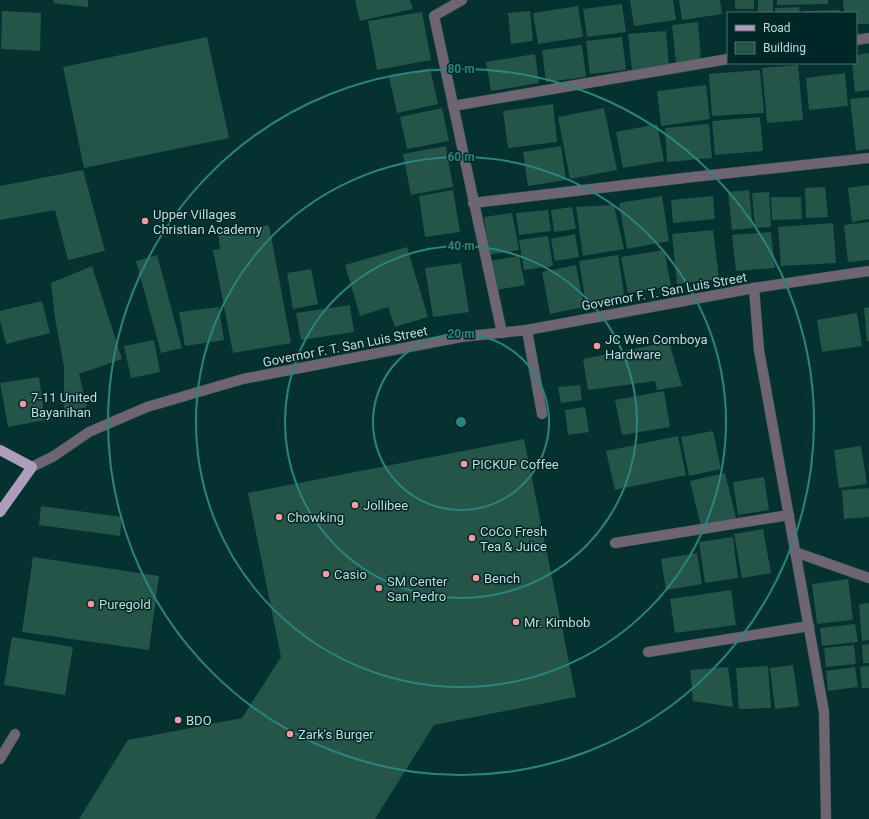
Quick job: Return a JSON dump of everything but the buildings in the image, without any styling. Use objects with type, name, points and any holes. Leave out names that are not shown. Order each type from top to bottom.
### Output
[{"type":"main road","points":[[0,450],[32,467],[0,512]]},
{"type":"street","points":[[462,0],[434,16],[502,333]]},
{"type":"street","points":[[857,40],[869,38]]},
{"type":"street","points":[[453,106],[727,59]]},
{"type":"street","points":[[473,203],[869,158]]},
{"type":"street","name":"Governor F. T. San Luis Street","points":[[32,467],[54,456],[96,428],[147,408],[243,379],[460,337],[528,330],[754,288],[869,271]]},
{"type":"street","points":[[754,288],[759,350],[824,712],[826,819]]},
{"type":"street","points":[[528,330],[542,414]]},
{"type":"street","points":[[615,543],[789,515]]},
{"type":"street","points":[[795,552],[869,578]]},
{"type":"street","points":[[648,652],[809,626]]},
{"type":"street","points":[[0,759],[15,734]]},
{"type":"place","name":"Upper Villages Christian Academy","points":[[145,221]]},
{"type":"place","name":"JC Wen Comboya Hardware","points":[[597,346]]},
{"type":"place","name":"7-11 United Bayanihan","points":[[23,404]]},
{"type":"place","name":"PICKUP Coffee","points":[[464,464]]},
{"type":"place","name":"Jollibee","points":[[355,505]]},
{"type":"place","name":"Chowking","points":[[279,517]]},
{"type":"place","name":"CoCo Fresh Tea & Juice","points":[[472,538]]},
{"type":"place","name":"Casio","points":[[326,574]]},
{"type":"place","name":"Bench","points":[[476,578]]},
{"type":"place","name":"SM Center San Pedro","points":[[379,588]]},
{"type":"place","name":"Puregold","points":[[91,604]]},
{"type":"place","name":"Mr. Kimbob","points":[[516,622]]},
{"type":"place","name":"BDO","points":[[178,720]]},
{"type":"place","name":"Zark's Burger","points":[[290,734]]}]
